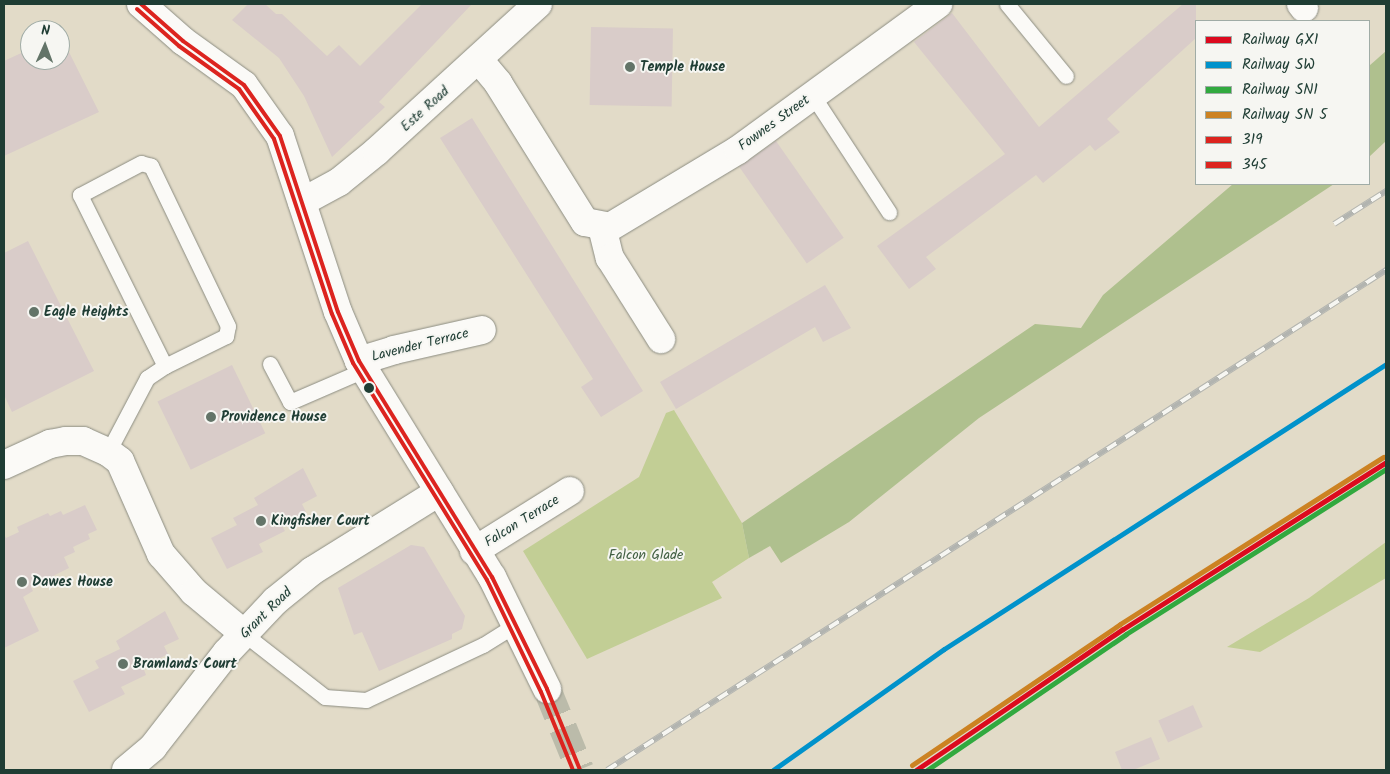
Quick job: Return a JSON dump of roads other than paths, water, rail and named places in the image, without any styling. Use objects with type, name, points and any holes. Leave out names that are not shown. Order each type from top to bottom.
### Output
[{"type":"street","points":[[141,4],[183,41],[244,85],[260,104],[288,155],[338,312],[361,366],[474,551],[492,577],[548,689]]},
{"type":"street","name":"Este Road","points":[[302,202],[347,176],[479,60],[538,4]]},
{"type":"street","name":"Fownes Street","points":[[602,227],[620,224],[738,150],[938,4]]},
{"type":"street","points":[[479,60],[498,83],[586,222],[602,227],[610,258],[661,339]]},
{"type":"street","name":"Lavender Terrace","points":[[361,366],[394,350],[482,330]]},
{"type":"street","points":[[4,465],[50,444],[66,441],[83,441],[108,452],[120,461],[161,554],[194,592],[243,633]]},
{"type":"street","name":"Falcon Terrace","points":[[474,551],[570,491]]},
{"type":"street","name":"Grant Road","points":[[126,770],[153,747],[243,633],[275,601],[312,571],[439,492]]},
{"type":"lane","points":[[1007,4],[1066,76]]},
{"type":"lane","points":[[813,96],[889,212]]},
{"type":"lane","points":[[108,452],[148,378],[165,366],[226,336],[228,326],[151,166],[141,163],[80,195],[165,366]]},
{"type":"lane","points":[[270,364],[290,402],[361,366]]},
{"type":"lane","points":[[243,633],[325,697],[366,700],[483,645],[515,625]]},
{"type":"tunnel","points":[[547,689],[580,770]]},
{"type":"railway","points":[[1334,224],[1386,191]]},
{"type":"railway","points":[[607,770],[1386,270]]},
{"type":"rail line","name":"SW","points":[[773,770],[944,649],[1386,364]]},
{"type":"rail line","name":"GX1","points":[[916,770],[1123,629],[1386,462]]},
{"type":"rail line","name":"SN1","points":[[927,770],[1126,634],[1386,469]]},
{"type":"place","name":"Temple House","points":[[630,67]]},
{"type":"place","name":"Eagle Heights","points":[[34,312]]},
{"type":"place","name":"Providence House","points":[[211,417]]},
{"type":"place","name":"Kingfisher Court","points":[[261,521]]},
{"type":"place","name":"Dawes House","points":[[22,582]]},
{"type":"place","name":"Bramlands Court","points":[[123,664]]},
{"type":"park label","name":"Falcon Glade","points":[[646,555]]}]
